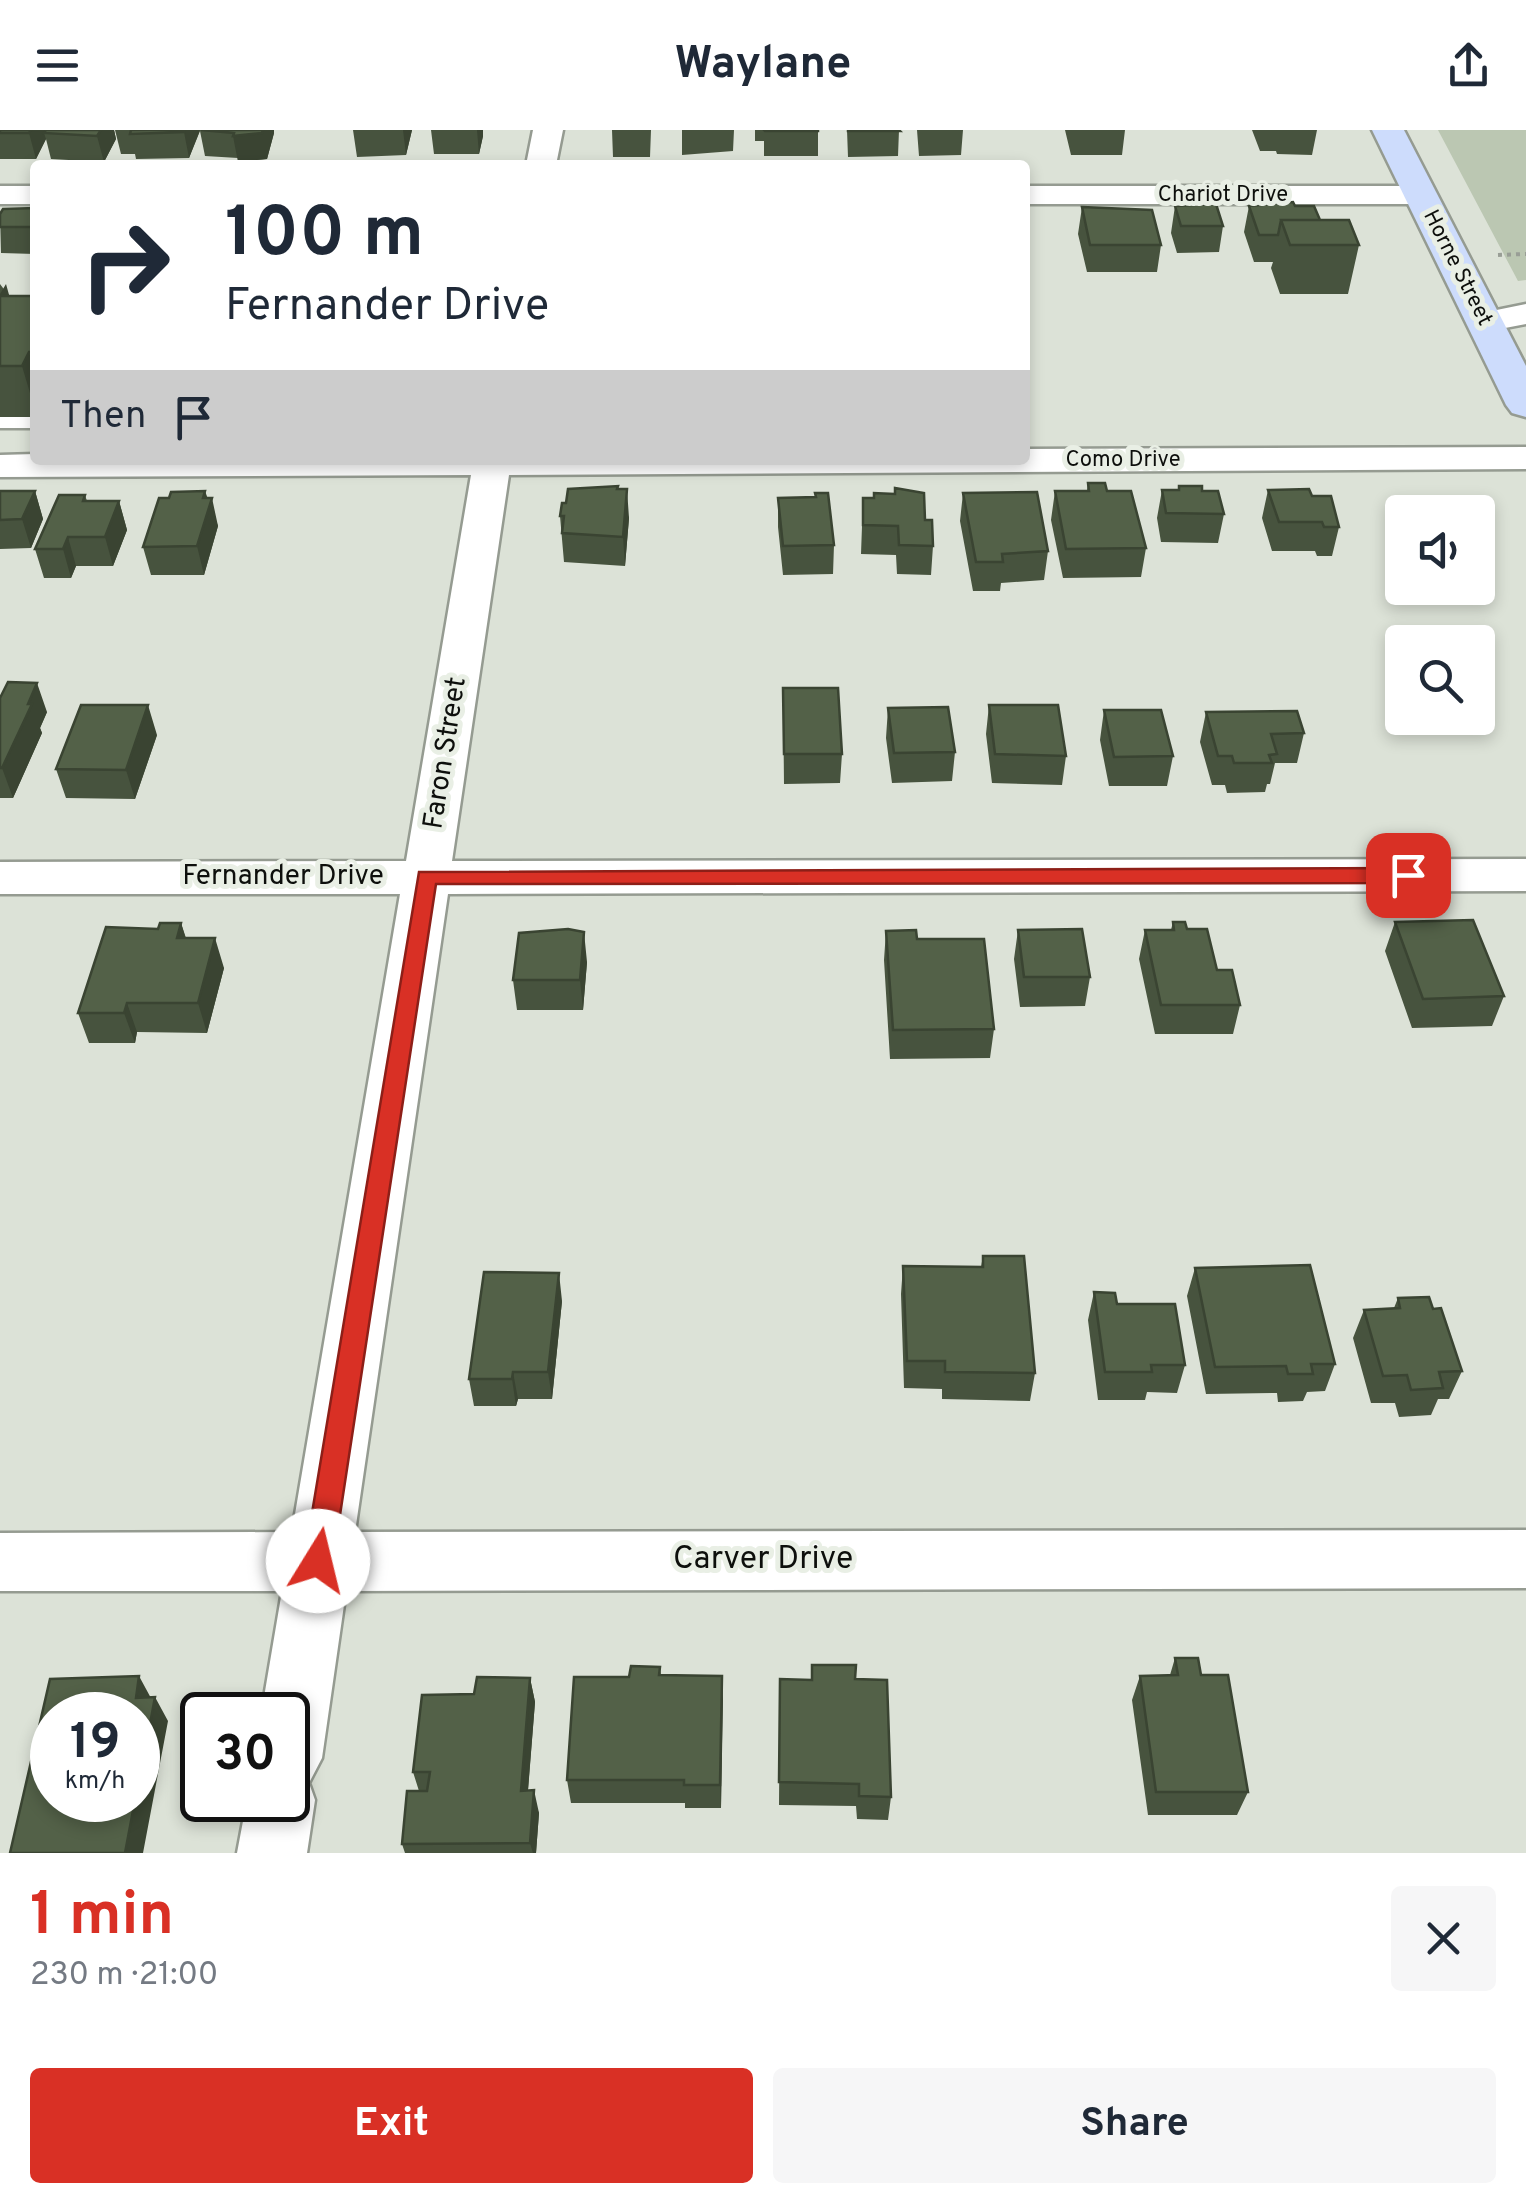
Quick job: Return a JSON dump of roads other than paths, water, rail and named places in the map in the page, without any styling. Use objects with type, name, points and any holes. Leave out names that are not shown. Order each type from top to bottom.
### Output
[{"type":"street","points":[[542,160],[548,130]]},
{"type":"street","name":"Horne Street","points":[[1388,130],[1522,389]]},
{"type":"street","points":[[0,195],[30,195]]},
{"type":"street","name":"Chariot Drive","points":[[1030,195],[1420,195]]},
{"type":"street","points":[[1484,322],[1526,314]]},
{"type":"street","name":"Como Drive","points":[[1030,460],[1526,458]]},
{"type":"street","name":"Como Drive","points":[[0,466],[36,465]]},
{"type":"street","name":"Faron Street","points":[[298,1692],[492,465]]},
{"type":"street","name":"Fernander Drive","points":[[0,878],[1526,875]]},
{"type":"street","name":"Carver Drive","points":[[0,1562],[1526,1559]]},
{"type":"street","points":[[272,1853],[277,1822]]},
{"type":"lane","points":[[0,422],[30,422]]}]
